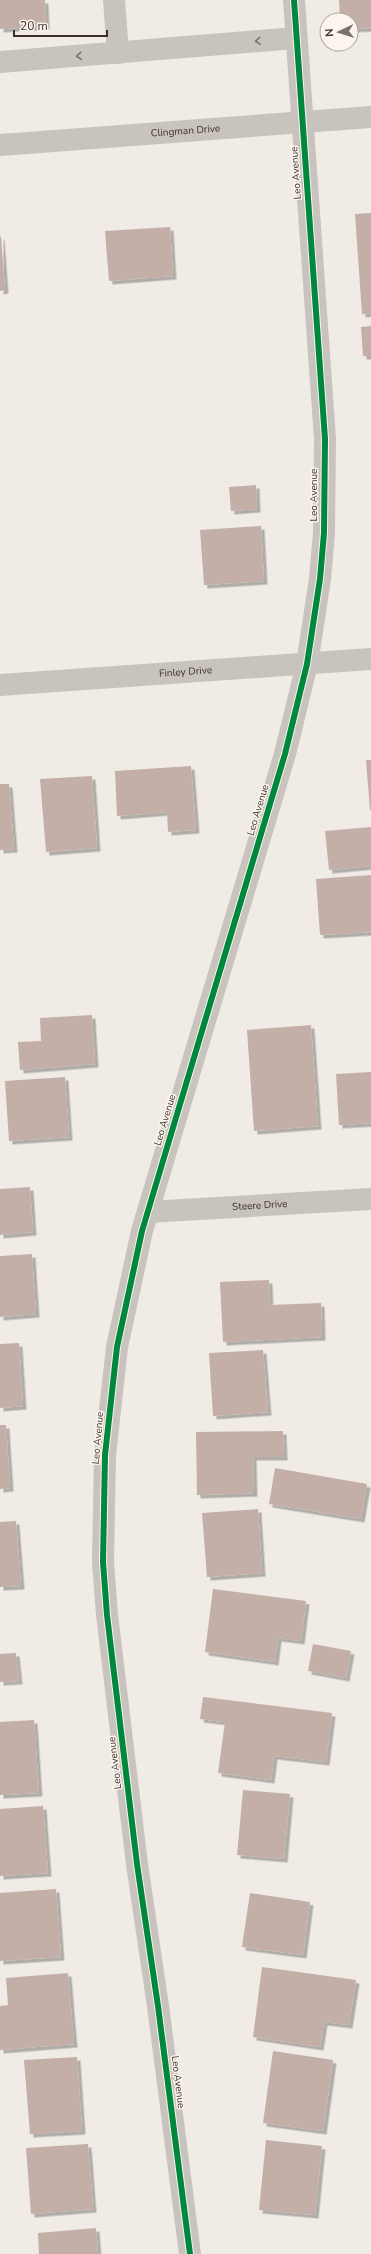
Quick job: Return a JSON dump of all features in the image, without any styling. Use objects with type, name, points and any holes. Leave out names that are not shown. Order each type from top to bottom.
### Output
[{"type":"street","points":[[114,0],[118,53]]},
{"type":"street","name":"Leo Avenue","points":[[190,2254],[158,2006],[136,1856],[107,1615],[103,1562],[105,1455],[118,1346],[142,1231],[285,754],[306,664],[320,579],[324,533],[324,439],[294,0]]},
{"type":"street","points":[[0,62],[296,38]]},
{"type":"street","name":"Clingman Drive","points":[[0,145],[371,117]]},
{"type":"street","name":"Finley Drive","points":[[0,686],[371,659]]},
{"type":"street","name":"Steere Drive","points":[[148,1212],[371,1199]]},
{"type":"building","points":[[0,0],[45,0],[46,26],[0,29]]},
{"type":"building","points":[[339,0],[371,0],[371,28],[359,29],[359,12],[340,12]]},
{"type":"building","points":[[371,213],[371,313],[362,314],[355,214]]},
{"type":"building","points":[[170,227],[173,276],[109,281],[105,231]]},
{"type":"building","points":[[1,236],[5,290],[0,291],[0,237]]},
{"type":"building","points":[[371,326],[371,356],[363,356],[361,327]]},
{"type":"building","points":[[256,485],[257,509],[231,511],[229,487]]},
{"type":"building","points":[[261,526],[264,581],[204,585],[200,530]]},
{"type":"building","points":[[366,760],[371,760],[371,810],[370,810]]},
{"type":"building","points":[[191,766],[196,830],[168,832],[167,812],[117,816],[115,771]]},
{"type":"building","points":[[92,776],[97,848],[46,852],[40,779]]},
{"type":"building","points":[[0,784],[9,784],[14,849],[0,850]]},
{"type":"building","points":[[371,827],[371,866],[329,870],[325,831]]},
{"type":"building","points":[[371,875],[371,932],[320,935],[316,879]]},
{"type":"building","points":[[92,1015],[95,1064],[20,1070],[18,1042],[41,1041],[40,1018]]},
{"type":"building","points":[[311,1025],[318,1126],[254,1131],[247,1030]]},
{"type":"building","points":[[371,1072],[371,1123],[339,1125],[336,1074]]},
{"type":"building","points":[[65,1077],[69,1137],[9,1141],[5,1081]]},
{"type":"building","points":[[30,1187],[33,1232],[0,1235],[0,1189]]},
{"type":"building","points":[[32,1254],[36,1314],[0,1317],[0,1256]]},
{"type":"building","points":[[269,1280],[270,1305],[321,1303],[322,1337],[223,1342],[220,1282]]},
{"type":"building","points":[[19,1343],[23,1406],[0,1408],[0,1344]]},
{"type":"building","points":[[263,1350],[268,1412],[213,1416],[209,1353]]},
{"type":"building","points":[[0,1425],[6,1425],[10,1488],[0,1489]]},
{"type":"building","points":[[283,1431],[284,1457],[253,1457],[254,1493],[197,1495],[196,1432]]},
{"type":"building","points":[[275,1468],[367,1484],[361,1519],[269,1504]]},
{"type":"building","points":[[258,1509],[262,1573],[207,1577],[202,1513]]},
{"type":"building","points":[[16,1521],[21,1586],[0,1587],[0,1522]]},
{"type":"building","points":[[213,1589],[306,1601],[301,1641],[278,1638],[275,1662],[205,1652]]},
{"type":"building","points":[[313,1644],[351,1651],[346,1678],[308,1671]]},
{"type":"building","points":[[16,1653],[19,1681],[0,1682],[0,1654]]},
{"type":"building","points":[[203,1697],[332,1713],[326,1762],[274,1756],[271,1780],[218,1773],[225,1722],[200,1719]]},
{"type":"building","points":[[34,1720],[39,1793],[0,1795],[0,1722]]},
{"type":"building","points":[[243,1790],[290,1794],[284,1859],[237,1855]]},
{"type":"building","points":[[43,1806],[48,1873],[0,1876],[0,1809]]},
{"type":"building","points":[[56,1889],[61,1957],[0,1961],[0,1893]]},
{"type":"building","points":[[250,1893],[310,1902],[303,1955],[242,1947]]},
{"type":"building","points":[[262,1967],[356,1980],[349,2025],[324,2022],[320,2047],[253,2037]]},
{"type":"building","points":[[68,1973],[74,2044],[0,2050],[0,2006],[8,2005],[6,1978]]},
{"type":"building","points":[[273,2051],[333,2060],[323,2131],[263,2123]]},
{"type":"building","points":[[77,2057],[82,2131],[30,2134],[24,2060]]},
{"type":"building","points":[[266,2140],[322,2146],[315,2215],[259,2210]]},
{"type":"building","points":[[88,2144],[93,2209],[31,2214],[26,2148]]},
{"type":"building","points":[[96,2228],[98,2254],[39,2254],[38,2233]]},
{"type":"cycle path","points":[[190,2254],[158,2006],[137,1864],[107,1615],[103,1562],[105,1455],[117,1347],[142,1231],[285,754],[307,664],[320,579],[324,533],[325,439],[294,0]]}]
